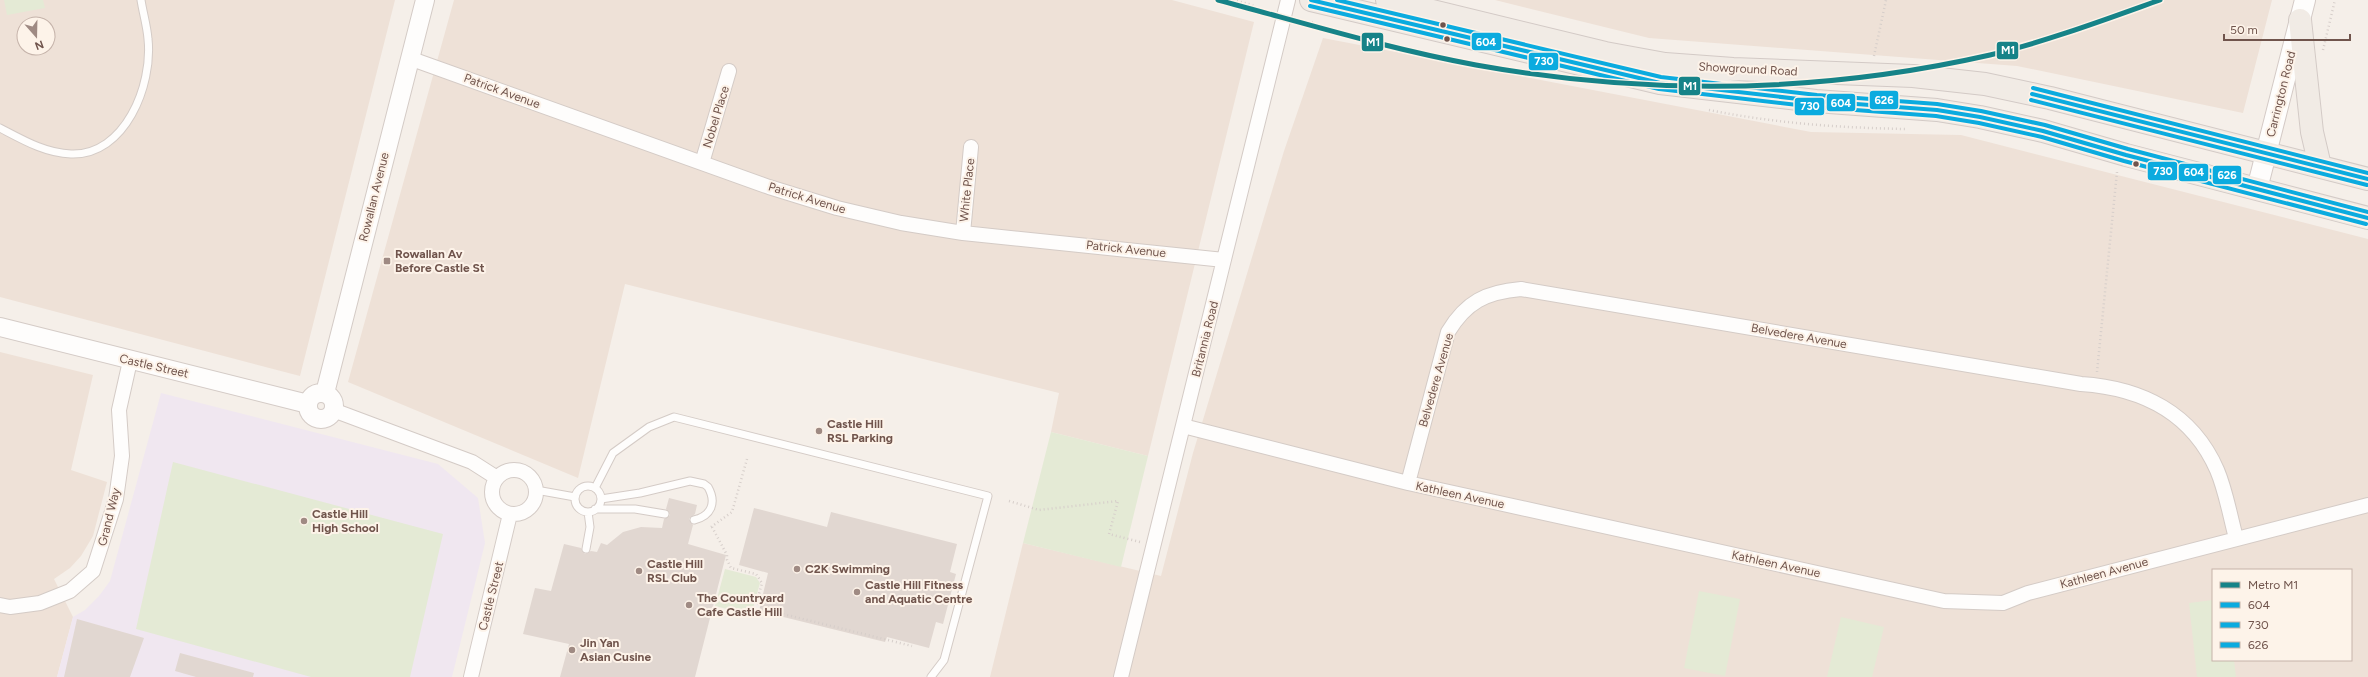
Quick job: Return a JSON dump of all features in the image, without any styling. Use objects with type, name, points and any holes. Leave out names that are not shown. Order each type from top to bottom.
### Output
[{"type":"main road","name":"Showground Road","points":[[1311,0],[1660,83],[1816,101],[1937,110],[1980,117],[2043,131],[2126,156],[2368,218]]},
{"type":"main road","name":"Showground Road","points":[[1387,0],[1605,53],[1666,64],[1732,70],[1869,74],[1985,84],[2266,152],[2368,179]]},
{"type":"main road","name":"Carrington Road","points":[[2257,189],[2303,10]]},
{"type":"main road","points":[[2303,10],[2312,132],[2320,166]]},
{"type":"street","name":"Rowallan Avenue","points":[[325,393],[424,0]]},
{"type":"street","name":"Britannia Road","points":[[1122,677],[1288,0]]},
{"type":"street","name":"Patrick Avenue","points":[[409,58],[804,199],[837,208],[901,223],[962,232],[1224,260]]},
{"type":"street","name":"Nobel Place","points":[[702,163],[729,71]]},
{"type":"street","name":"White Place","points":[[962,232],[971,147]]},
{"type":"street","name":"Belvedere Avenue","points":[[1408,483],[1448,332],[1458,316],[1470,305],[1501,291],[1521,289],[2074,383],[2115,387],[2159,404],[2192,430],[2202,443],[2218,472],[2236,538]]},
{"type":"street","name":"Castle Street","points":[[0,327],[130,361],[308,404]]},
{"type":"street","name":"Grand Way","points":[[0,605],[10,607],[40,603],[70,591],[94,571],[116,499],[122,456],[119,410],[130,361]]},
{"type":"street","points":[[325,393],[333,401],[333,410],[326,418],[318,419],[311,415],[308,404],[314,395],[325,393]]},
{"type":"street","points":[[333,410],[472,462],[497,478]]},
{"type":"street","name":"Kathleen Avenue","points":[[1183,426],[1408,483],[1944,601],[2003,603],[2028,593],[2368,505]]},
{"type":"street","points":[[516,470],[531,478],[536,490],[534,501],[530,508],[523,513],[510,514],[500,509],[494,501],[492,493],[497,478],[503,473],[516,470]]},
{"type":"street","name":"Castle Street","points":[[471,677],[510,514]]},
{"type":"lane","points":[[0,128],[38,148],[71,154],[96,151],[123,131],[144,87],[148,40],[141,0]]},
{"type":"lane","points":[[595,488],[613,453],[649,427],[674,418],[988,496],[944,660],[931,677]]},
{"type":"lane","points":[[601,499],[640,493],[690,481],[697,482],[708,487],[713,502],[710,511],[706,516],[694,520]]},
{"type":"lane","points":[[575,497],[582,487],[595,488]]},
{"type":"lane","points":[[595,488],[601,499]]},
{"type":"lane","points":[[536,490],[575,497]]},
{"type":"lane","points":[[575,497],[578,507],[588,512],[595,509],[635,508],[665,514]]},
{"type":"lane","points":[[595,509],[601,499]]},
{"type":"lane","points":[[586,549],[590,527],[588,512]]},
{"type":"path","points":[[1233,0],[1252,5],[1263,14]]},
{"type":"path","points":[[1869,74],[1886,0]]},
{"type":"path","points":[[2097,385],[2096,358],[2117,171]]},
{"type":"path","points":[[705,529],[712,527],[732,512],[747,459]]},
{"type":"path","points":[[1009,501],[1039,510],[1118,501],[1109,534],[1154,546]]},
{"type":"path","points":[[712,527],[728,555],[727,560],[731,568],[756,574],[762,583],[758,602],[763,609],[912,646]]},
{"type":"shaded area","points":[[0,0],[395,0],[300,376],[0,297]]},
{"type":"shaded area","points":[[454,0],[1172,0],[1254,22],[1148,456],[1051,432],[1059,393],[625,284],[578,478],[348,382]]},
{"type":"shaded area","points":[[1495,0],[2272,0],[2243,113],[2017,66],[1649,38]]},
{"type":"shaded area","points":[[1323,38],[1811,132],[1961,135],[2368,239],[2368,677],[990,677],[1023,543],[1161,576],[1193,453],[1284,151]]},
{"type":"shaded area","points":[[0,352],[93,375],[71,470],[107,482],[93,536],[81,556],[70,568],[54,579],[73,617],[57,677],[0,677]]},
{"type":"shaded area","name":"Castle Hill High School","points":[[161,393],[438,464],[478,498],[485,543],[452,677],[57,677],[73,617],[85,610],[99,596],[110,581]]},
{"type":"green space","points":[[4,0],[43,0],[45,8],[7,15]]},
{"type":"green space","points":[[1051,432],[1148,456],[1121,567],[1023,543]]},
{"type":"green space","points":[[173,462],[443,534],[410,677],[311,677],[136,629]]},
{"type":"green space","points":[[725,569],[756,577],[760,583],[751,615],[715,606]]},
{"type":"green space","points":[[1699,591],[1740,599],[1725,676],[1684,668]]},
{"type":"green space","points":[[2212,600],[2212,661],[2234,661],[2236,677],[2197,677],[2189,603]]},
{"type":"green space","points":[[1841,617],[1884,627],[1872,677],[1827,677]]},
{"type":"building","name":"Castle Hill RSL Club","points":[[669,498],[697,505],[695,514],[689,519],[693,525],[688,544],[726,555],[695,677],[560,677],[569,644],[523,634],[535,588],[551,591],[564,544],[581,548],[585,554],[591,551],[597,552],[601,543],[607,545],[623,532],[641,527],[662,528],[664,519],[670,515],[666,509]]},
{"type":"building","name":"Castle Hill Fitness and Aquatic Centre","points":[[754,508],[827,527],[831,512],[957,544],[950,572],[956,574],[943,624],[936,622],[929,648],[887,637],[885,642],[759,611],[768,573],[739,565]]},
{"type":"building","points":[[77,619],[144,638],[130,677],[64,677]]},
{"type":"building","points":[[180,653],[254,673],[253,677],[196,677],[175,671]]},
{"type":"metro line","name":"M1","points":[[1218,0],[1443,59],[1541,75],[1605,82],[1669,86],[1733,86],[1797,83],[1861,77],[1926,68],[1990,55],[2055,37],[2160,0]]},
{"type":"transit line","name":"604","points":[[1311,0],[1660,83],[1816,101],[1937,110],[1980,117],[2043,131],[2126,155],[2368,218]]},
{"type":"transit line","name":"626","points":[[1337,0],[1661,77],[1817,95],[1937,104],[1981,111],[2045,125],[2128,149],[2368,212]]},
{"type":"transit line","name":"730","points":[[1310,6],[1659,89],[1815,107],[1936,116],[1979,123],[2042,137],[2124,161],[2366,224]]},
{"type":"transit line","name":"626","points":[[2033,88],[2368,173]]},
{"type":"transit line","name":"604","points":[[2032,94],[2368,179]]},
{"type":"transit line","name":"730","points":[[2031,100],[2367,185]]},
{"type":"place","name":"Rowallan Av Before Castle St","points":[[387,261]]},
{"type":"place","name":"Castle Hill RSL Parking","points":[[819,431]]},
{"type":"place","name":"Castle Hill High School","points":[[304,521]]},
{"type":"place","name":"C2K Swimming","points":[[797,569]]},
{"type":"place","name":"Castle Hill RSL Club","points":[[639,571]]},
{"type":"place","name":"Castle Hill Fitness and Aquatic Centre","points":[[857,592]]},
{"type":"place","name":"The Countryard Cafe Castle Hill","points":[[689,605]]},
{"type":"place","name":"Jin Yan Asian Cusine","points":[[572,650]]}]
